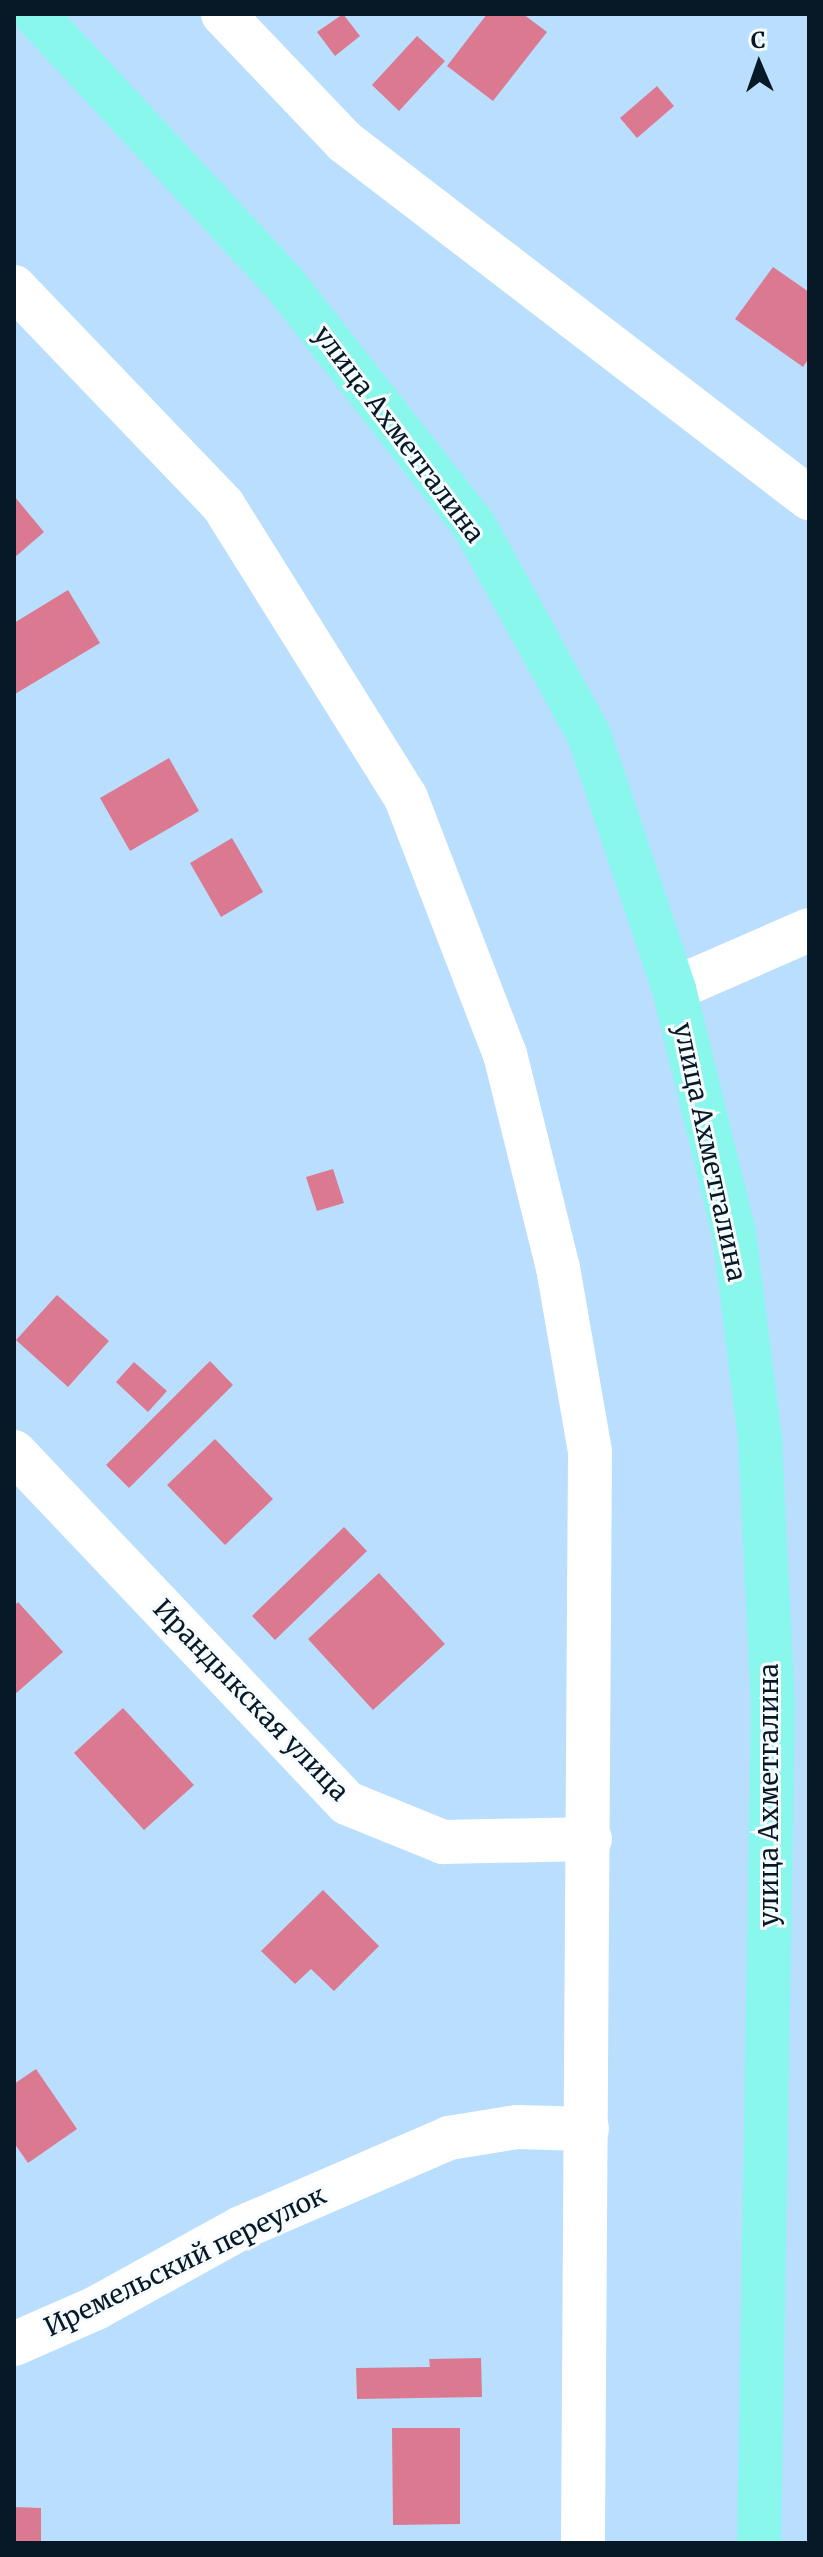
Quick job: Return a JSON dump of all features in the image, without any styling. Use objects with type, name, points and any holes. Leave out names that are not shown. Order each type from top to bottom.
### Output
[{"type":"main road","name":"улица Ахметгалина","points":[[35,14],[284,283],[474,525],[589,735],[674,989],[734,1233],[760,1440],[773,1703],[759,2543]]},
{"type":"street","points":[[223,14],[345,142],[809,498]]},
{"type":"street","points":[[14,287],[223,505],[406,798],[505,1054],[558,1268],[590,1452],[590,1839],[583,2543]]},
{"type":"street","points":[[674,989],[809,930]]},
{"type":"street","name":"Ирандыкская улица","points":[[14,1452],[347,1803],[443,1842],[590,1839]]},
{"type":"street","name":"Иремельский переулок","points":[[14,2344],[96,2308],[241,2228],[449,2138],[517,2127],[587,2129]]},
{"type":"building","points":[[343,14],[360,36],[335,56],[317,32]]},
{"type":"building","points":[[487,14],[523,14],[547,32],[493,101],[447,66]]},
{"type":"building","points":[[417,36],[445,61],[399,111],[372,85]]},
{"type":"building","points":[[657,86],[674,106],[637,138],[620,118]]},
{"type":"building","points":[[773,267],[809,292],[809,358],[803,367],[735,319]]},
{"type":"building","points":[[14,496],[44,532],[14,558]]},
{"type":"building","points":[[68,590],[100,643],[15,694],[14,623]]},
{"type":"building","points":[[169,758],[199,811],[130,851],[100,798]]},
{"type":"building","points":[[232,838],[263,892],[221,917],[190,863]]},
{"type":"building","points":[[333,1169],[344,1203],[317,1211],[306,1177]]},
{"type":"building","points":[[57,1295],[109,1341],[68,1387],[16,1340]]},
{"type":"building","points":[[210,1361],[233,1385],[129,1488],[106,1465]]},
{"type":"building","points":[[134,1362],[167,1391],[148,1412],[116,1382]]},
{"type":"building","points":[[215,1439],[273,1499],[225,1545],[167,1485]]},
{"type":"building","points":[[344,1527],[367,1551],[275,1640],[252,1616]]},
{"type":"building","points":[[379,1573],[445,1644],[373,1710],[308,1639]]},
{"type":"building","points":[[18,1602],[63,1652],[14,1695],[14,1606]]},
{"type":"building","points":[[123,1708],[194,1785],[144,1830],[74,1753]]},
{"type":"building","points":[[323,1890],[379,1946],[334,1991],[311,1969],[295,1984],[261,1951]]},
{"type":"building","points":[[36,2069],[77,2129],[28,2163],[14,2143],[14,2084]]},
{"type":"building","points":[[481,2358],[482,2397],[357,2399],[356,2368],[430,2367],[429,2359]]},
{"type":"building","points":[[392,2428],[460,2428],[460,2524],[393,2525]]},
{"type":"building","points":[[14,2507],[41,2508],[41,2543],[14,2543]]}]
